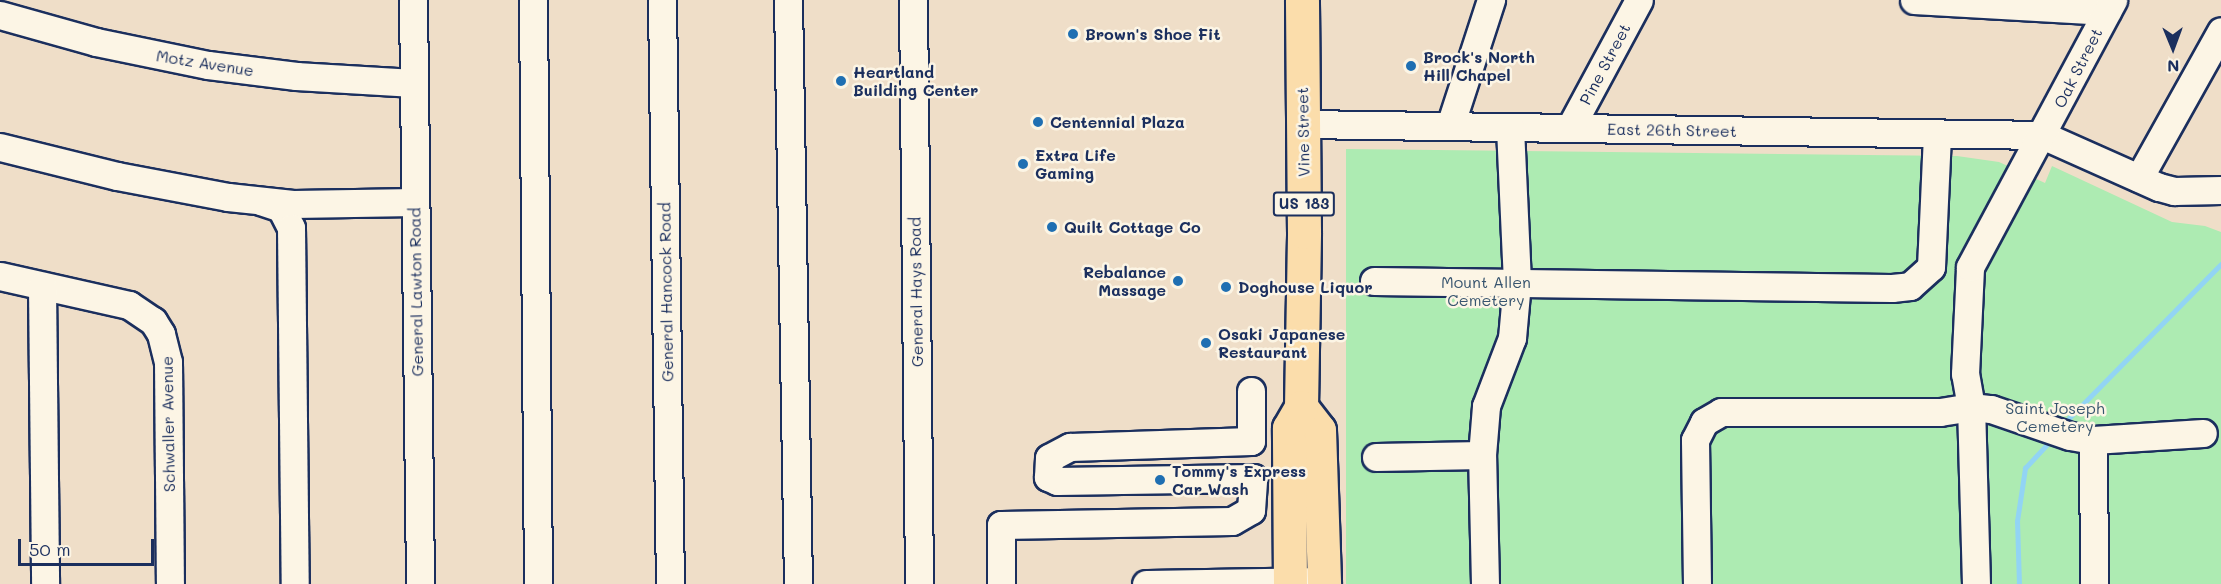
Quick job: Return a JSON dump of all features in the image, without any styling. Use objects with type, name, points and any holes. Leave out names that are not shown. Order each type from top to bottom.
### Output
[{"type":"main road","name":"Vine Street","points":[[1301,407],[1304,232],[1302,0]]},
{"type":"main road","points":[[1301,407],[1319,430],[1324,583]]},
{"type":"main road","name":"US 183","points":[[1290,583],[1289,428],[1301,407]]},
{"type":"street","name":"General Lawton Road","points":[[413,0],[420,584]]},
{"type":"street","points":[[533,0],[538,584]]},
{"type":"street","name":"General Hancock Road","points":[[662,0],[670,584]]},
{"type":"street","points":[[788,0],[798,584]]},
{"type":"street","name":"General Hays Road","points":[[913,0],[919,584]]},
{"type":"street","points":[[1450,126],[1491,0]]},
{"type":"street","name":"Pine Street","points":[[1570,128],[1639,0]]},
{"type":"street","points":[[1914,0],[2102,4]]},
{"type":"street","name":"Oak Street","points":[[1976,584],[1971,407],[1965,374],[1970,267],[2042,135],[2102,4]]},
{"type":"street","name":"Motz Avenue","points":[[0,15],[96,42],[208,65],[297,76],[414,83]]},
{"type":"street","points":[[2139,178],[2221,31]]},
{"type":"street","name":"East 26th Street","points":[[1302,124],[2042,135]]},
{"type":"street","points":[[1485,584],[1482,455],[1486,406],[1512,338],[1517,282],[1510,127]]},
{"type":"street","points":[[1374,281],[1892,288],[1910,286],[1931,267],[1937,134]]},
{"type":"street","points":[[2042,135],[2174,191],[2221,190]]},
{"type":"street","points":[[0,147],[117,176],[262,201],[327,204],[415,202]]},
{"type":"street","points":[[262,201],[280,208],[291,228],[295,584]]},
{"type":"street","points":[[291,228],[303,211],[327,204]]},
{"type":"street","name":"Schwaller Avenue","points":[[0,276],[129,305],[153,321],[160,334],[168,362],[170,584]]},
{"type":"street","points":[[42,286],[45,584]]},
{"type":"street","points":[[1001,584],[1001,525],[1232,521],[1251,510],[1253,478],[1057,481],[1048,477],[1048,458],[1070,447],[1251,441],[1251,391]]},
{"type":"street","points":[[1697,584],[1695,440],[1704,422],[1721,412],[1940,412],[1971,407],[1991,409],[2070,436],[2093,440],[2204,433]]},
{"type":"street","points":[[2093,440],[2094,584]]},
{"type":"street","points":[[1376,457],[1482,455]]},
{"type":"street","points":[[1146,584],[1324,583]]},
{"type":"green space","points":[[1346,149],[1957,156],[1999,162],[2045,183],[2052,166],[2172,222],[2205,226],[2221,232],[2221,584],[1346,584]]},
{"type":"waterway","points":[[2069,418],[2221,264]]},
{"type":"waterway","points":[[2019,584],[2017,521],[2025,468],[2049,442]]},
{"type":"place","name":"Brown's Shoe Fit","points":[[1073,34]]},
{"type":"place","name":"Brock's North Hill Chapel","points":[[1411,66]]},
{"type":"place","name":"Heartland Building Center","points":[[841,81]]},
{"type":"place","name":"Centennial Plaza","points":[[1038,122]]},
{"type":"place","name":"Extra Life Gaming","points":[[1023,164]]},
{"type":"place","name":"Quilt Cottage Co","points":[[1052,227]]},
{"type":"place","name":"Rebalance Massage","points":[[1178,281]]},
{"type":"place","name":"Doghouse Liquor","points":[[1226,287]]},
{"type":"place","name":"Osaki Japanese Restaurant","points":[[1206,343]]},
{"type":"place","name":"Tommy's Express Car Wash","points":[[1160,480]]},
{"type":"park label","name":"Mount Allen Cemetery","points":[[1486,291]]},
{"type":"park label","name":"Saint Joseph Cemetery","points":[[2055,417]]}]
